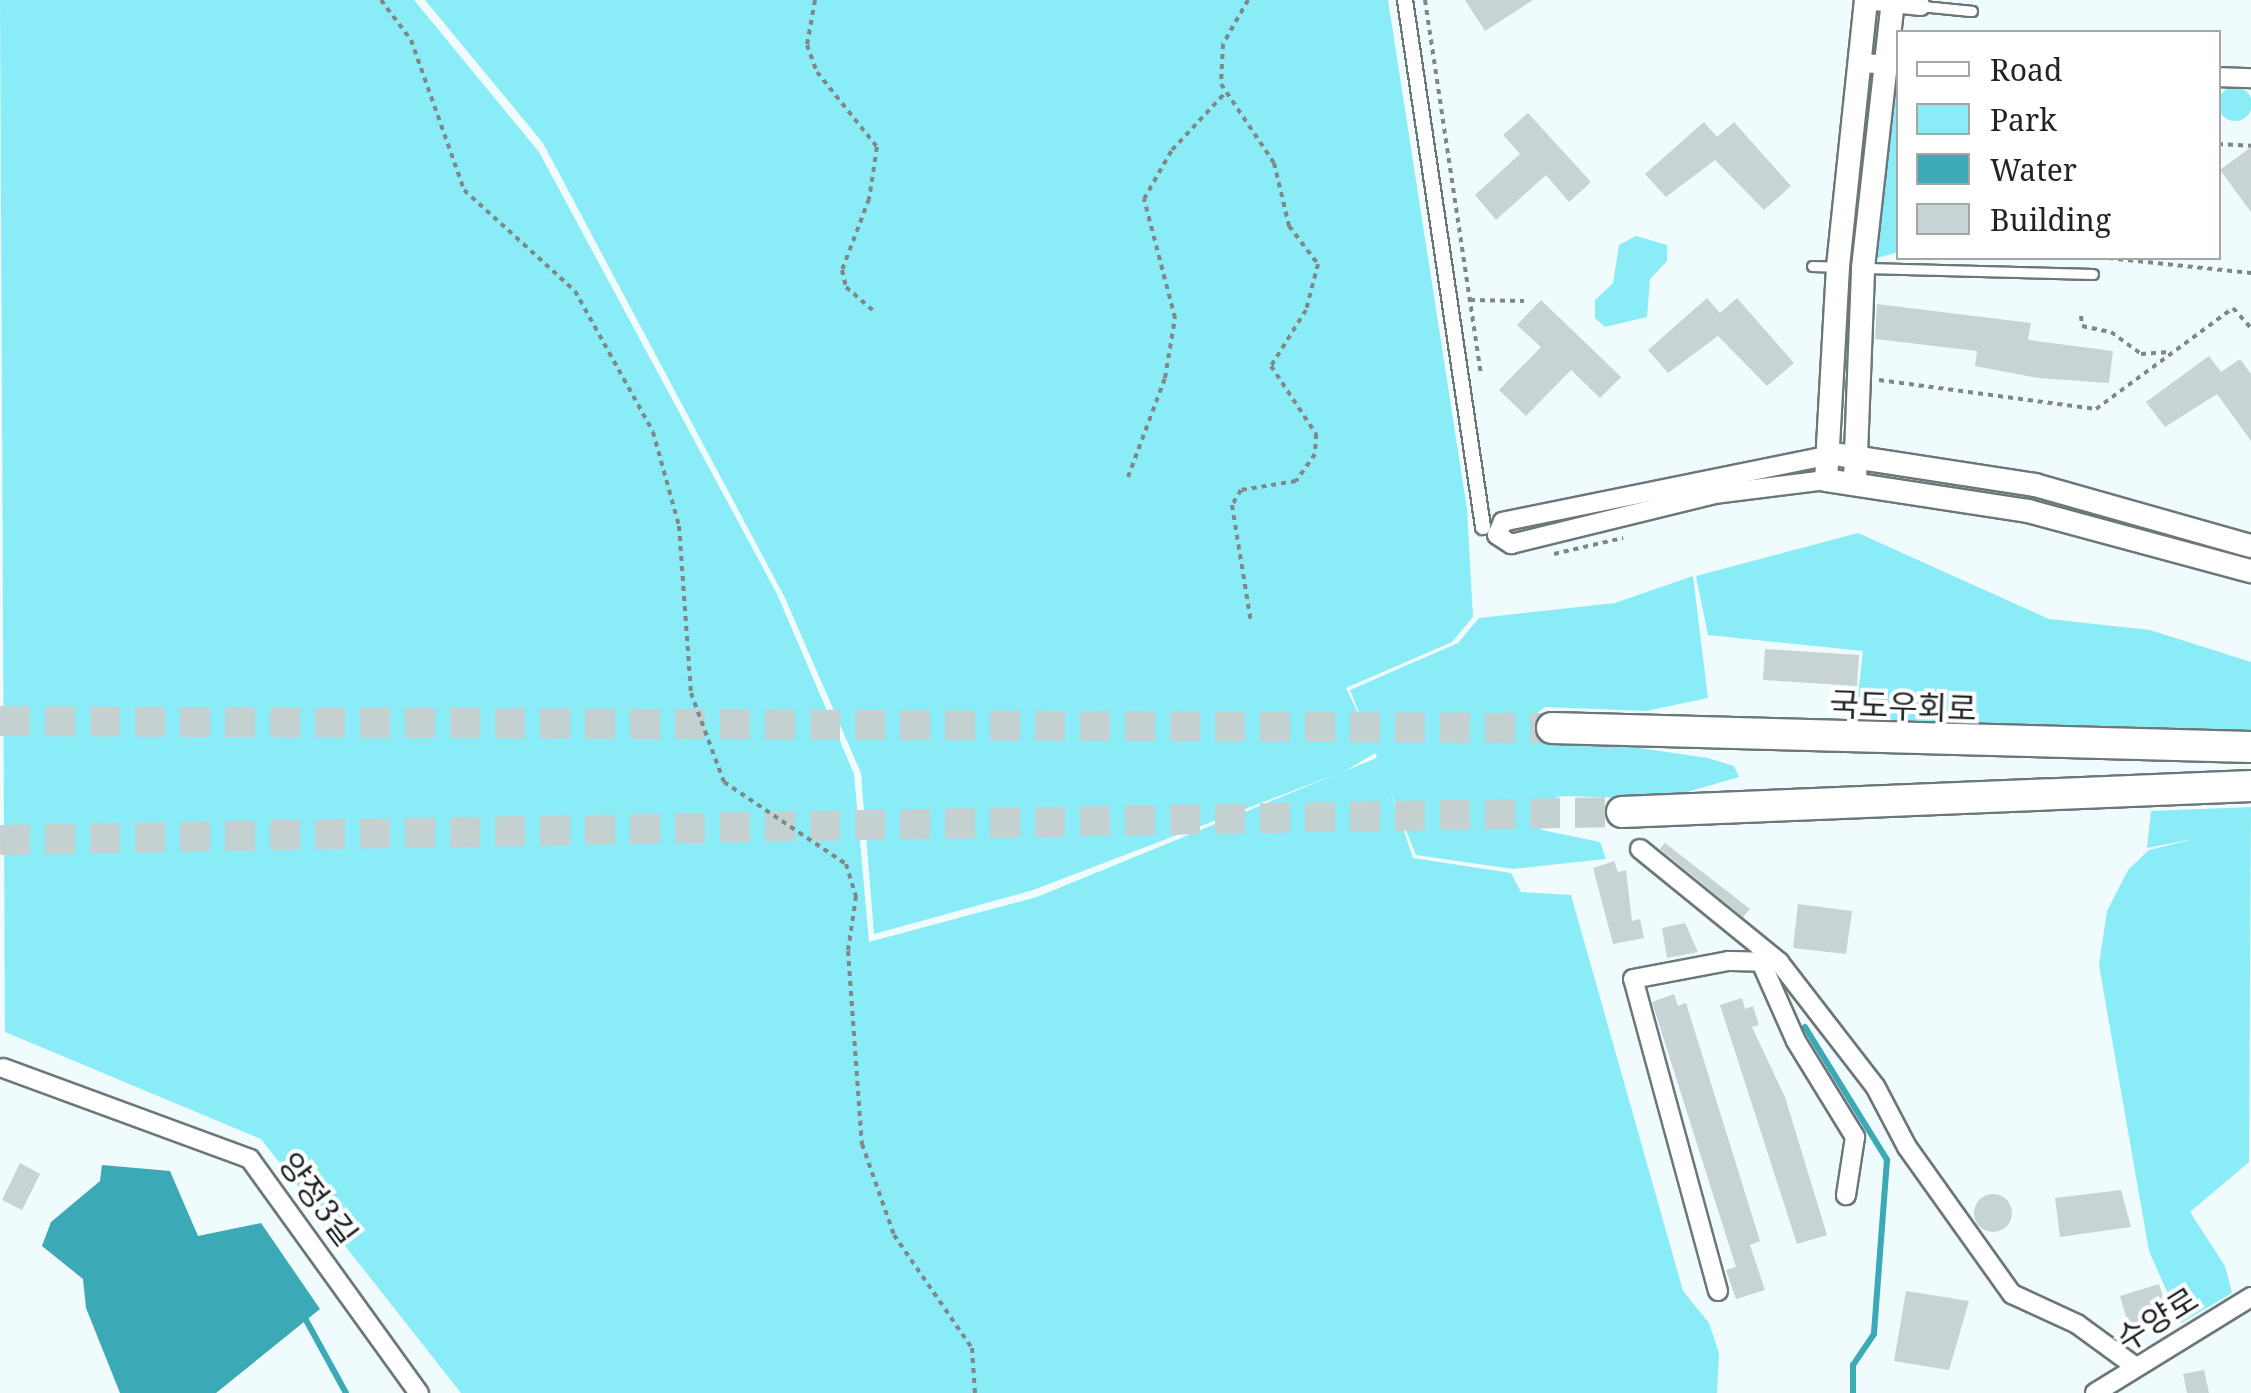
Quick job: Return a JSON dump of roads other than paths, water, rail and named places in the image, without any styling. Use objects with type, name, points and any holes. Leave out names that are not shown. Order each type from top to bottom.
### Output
[{"type":"highway","name":"국도우회로","points":[[1552,728],[2251,747]]},
{"type":"highway","points":[[1622,812],[2251,786]]},
{"type":"street","points":[[1405,0],[1482,527]]},
{"type":"street","points":[[1826,468],[1838,267],[1866,0],[1921,6]]},
{"type":"street","points":[[1855,480],[1854,405],[1863,268],[1891,64],[1892,2]]},
{"type":"street","points":[[1858,64],[1891,64]]},
{"type":"street","points":[[2221,77],[2251,78]]},
{"type":"street","points":[[1854,405],[1878,444],[1908,460]]},
{"type":"street","points":[[2251,546],[2035,485],[1908,460],[1855,454],[1826,468],[1511,544],[1497,535],[1503,522],[1826,468],[1855,480],[2028,511],[2251,571]]},
{"type":"street","points":[[1640,850],[1770,962],[1875,1086],[1907,1147],[2012,1294],[2076,1324],[2136,1367]]},
{"type":"street","points":[[1770,962],[1796,1041],[1855,1137],[1846,1195]]},
{"type":"street","points":[[1718,1291],[1633,979],[1770,962]]},
{"type":"street","name":"양정3길","points":[[3,1068],[250,1159],[418,1393]]},
{"type":"street","name":"수양로","points":[[2095,1393],[2251,1297]]},
{"type":"lane","points":[[1812,266],[2094,274]]},
{"type":"water","points":[[102,1165],[170,1171],[198,1236],[261,1223],[320,1309],[216,1393],[120,1393],[86,1308],[83,1279],[42,1246],[51,1222],[100,1181]]},
{"type":"waterway","points":[[1805,1027],[1887,1160],[1874,1334],[1853,1365],[1853,1393]]},
{"type":"waterway","points":[[306,1320],[346,1393]]},
{"type":"tunnel","points":[[0,721],[1552,728]]},
{"type":"tunnel","points":[[0,840],[1622,812]]}]
